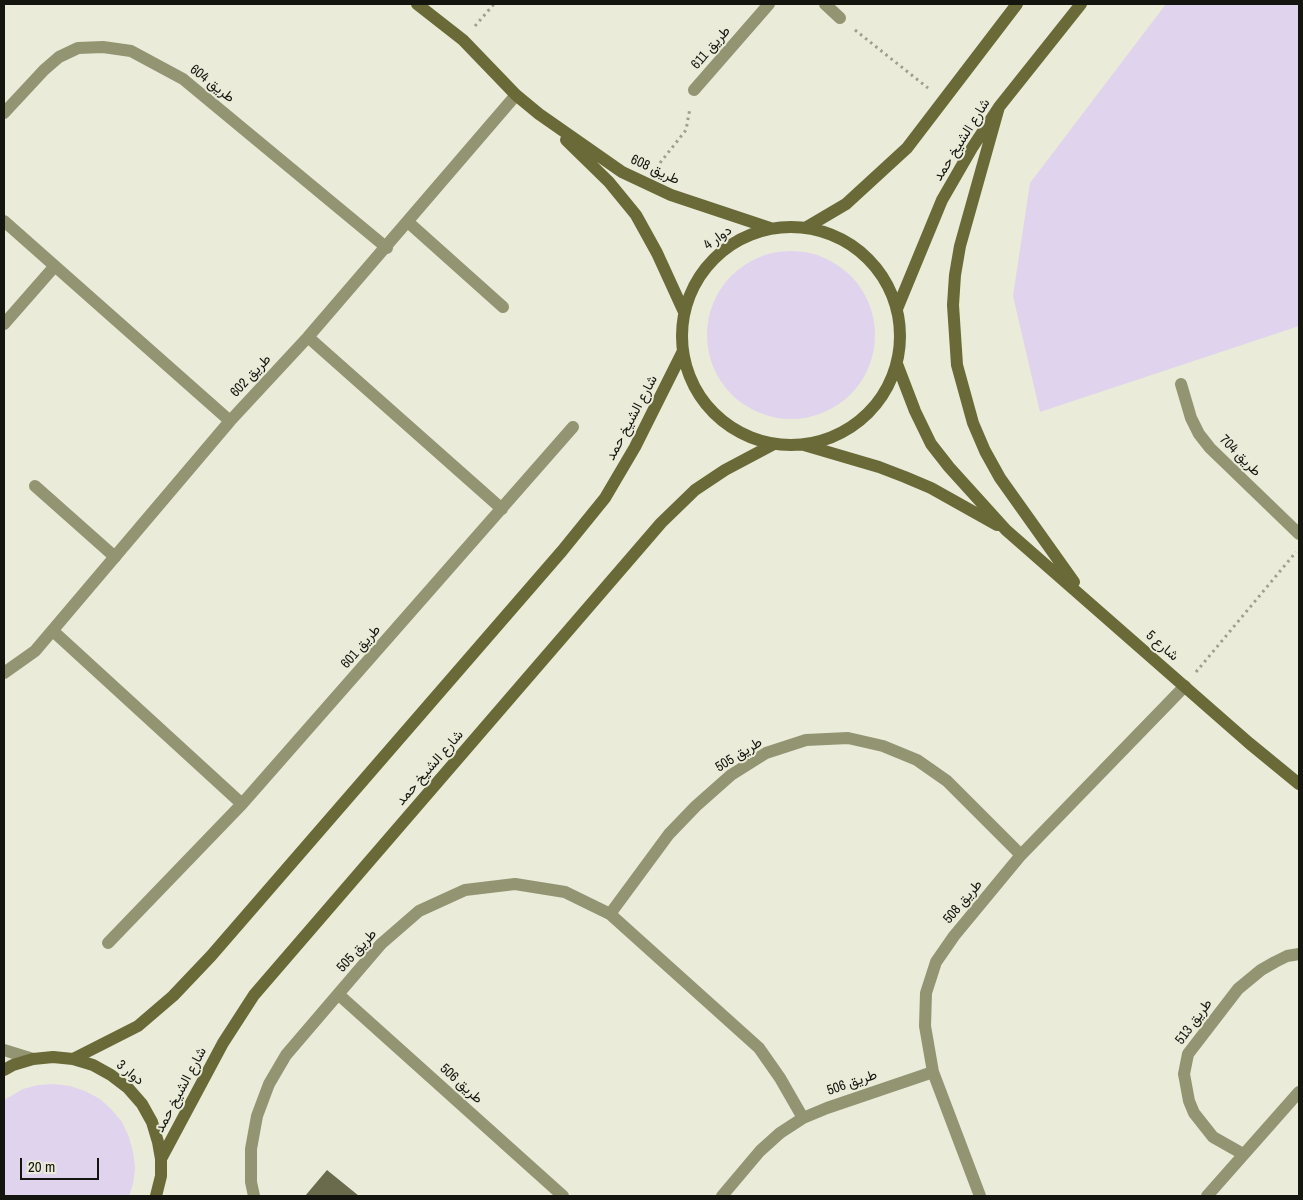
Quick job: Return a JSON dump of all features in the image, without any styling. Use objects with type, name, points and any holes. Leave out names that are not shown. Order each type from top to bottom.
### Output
[{"type":"main road","name":"طريق 608","points":[[418,4],[463,40],[516,95],[539,114],[622,172],[671,195],[770,228]]},
{"type":"main road","points":[[807,228],[846,204],[907,148],[1018,4]]},
{"type":"main road","name":"شارع الشيخ حمد","points":[[897,309],[942,200],[972,148],[1000,107],[1081,4]]},
{"type":"main road","points":[[1000,107],[960,246],[955,275],[952,305],[957,365],[970,416],[985,451],[1000,478],[1085,598]]},
{"type":"main road","name":"طريق 608","points":[[539,114],[608,182],[636,215],[657,254],[684,312]]},
{"type":"main road","name":"دوار 4","points":[[789,226],[807,228],[828,233],[848,242],[879,271],[890,289],[897,309],[900,342],[897,364],[884,395],[857,424],[840,434],[822,441],[802,445],[774,444],[755,439],[736,430],[711,410],[695,388],[687,370],[683,351],[682,331],[684,312],[697,279],[708,264],[735,242],[752,233],[770,228],[789,226]]},
{"type":"main road","name":"شارع الشيخ حمد","points":[[73,1059],[138,1026],[173,996],[212,956],[562,551],[605,498],[635,447],[683,351]]},
{"type":"main road","name":"شارع 5","points":[[897,364],[915,411],[931,444],[1006,530],[1249,743],[1299,784]]},
{"type":"main road","name":"شارع الشيخ حمد","points":[[161,1159],[223,1043],[254,995],[661,523],[695,490],[725,470],[774,444]]},
{"type":"main road","name":"شارع 5","points":[[802,445],[879,467],[905,477],[931,488],[1006,530]]},
{"type":"main road","name":"دوار 3","points":[[4,1070],[32,1059],[53,1058],[73,1059],[99,1068],[112,1075],[128,1088],[142,1104],[152,1122],[161,1159],[158,1195]]},
{"type":"street","name":"طريق 611","points":[[694,90],[769,4]]},
{"type":"street","points":[[825,4],[840,18]]},
{"type":"street","name":"طريق 604","points":[[4,113],[44,70],[59,57],[71,51],[78,48],[103,47],[131,51],[183,79],[387,248]]},
{"type":"street","name":"طريق 602","points":[[4,673],[35,651],[53,631],[230,421],[387,248],[516,95]]},
{"type":"street","points":[[4,221],[230,421]]},
{"type":"street","points":[[408,222],[504,307]]},
{"type":"street","points":[[4,324],[54,267]]},
{"type":"street","points":[[308,337],[502,509]]},
{"type":"street","name":"طريق 704","points":[[1181,384],[1191,418],[1199,434],[1210,448],[1299,534]]},
{"type":"street","name":"طريق 601","points":[[108,943],[242,804],[573,427]]},
{"type":"street","points":[[34,486],[115,557]]},
{"type":"street","points":[[53,631],[242,804]]},
{"type":"street","name":"طريق 508","points":[[980,1196],[933,1072],[925,1026],[926,994],[936,962],[954,936],[1021,855],[1185,686]]},
{"type":"street","name":"طريق 505","points":[[610,914],[669,834],[696,806],[731,775],[766,753],[806,740],[848,738],[883,746],[917,760],[947,780],[1021,855]]},
{"type":"street","name":"طريق 505","points":[[254,1196],[251,1149],[257,1116],[269,1084],[286,1055],[381,944],[419,911],[465,890],[515,884],[565,892],[610,914],[758,1048],[780,1078],[803,1118]]},
{"type":"street","name":"طريق 513","points":[[1243,1154],[1213,1137],[1194,1113],[1189,1101],[1184,1074],[1188,1054],[1238,989],[1261,970],[1287,956],[1299,954]]},
{"type":"street","name":"طريق 506","points":[[338,994],[563,1196]]},
{"type":"street","points":[[4,1050],[32,1059]]},
{"type":"street","name":"طريق 506","points":[[722,1196],[760,1151],[780,1133],[803,1118],[933,1072]]},
{"type":"street","points":[[1207,1196],[1299,1092]]},
{"type":"path","points":[[463,40],[494,4]]},
{"type":"path","points":[[840,18],[944,101]]},
{"type":"path","points":[[644,183],[686,130],[694,90]]},
{"type":"path","points":[[1185,686],[1299,549]]},
{"type":"shaded area","points":[[1166,4],[1299,4],[1299,326],[1040,412],[1013,296],[1030,183]]},
{"type":"shaded area","points":[[783,251],[799,251],[831,261],[856,282],[869,303],[875,335],[869,367],[861,382],[844,400],[823,413],[799,419],[783,419],[759,413],[744,405],[721,382],[713,367],[707,343],[707,327],[713,303],[721,288],[744,265],[759,257]]},
{"type":"shaded area","points":[[38,1085],[70,1086],[100,1099],[122,1122],[129,1137],[135,1168],[129,1196],[4,1196],[4,1100],[23,1089]]},
{"type":"building","points":[[327,1170],[359,1196],[305,1196]]}]
